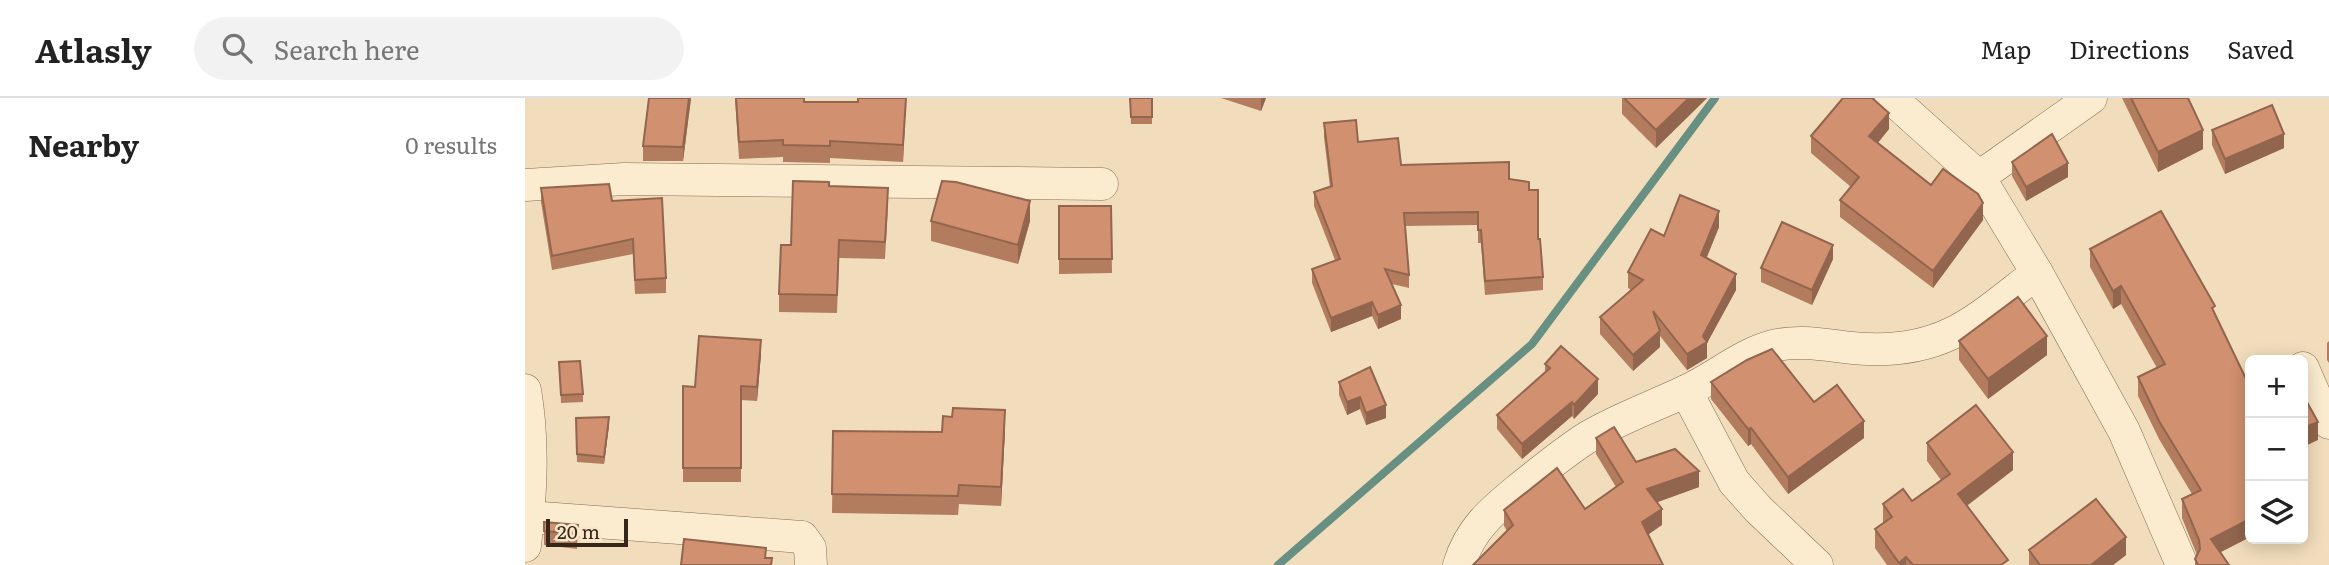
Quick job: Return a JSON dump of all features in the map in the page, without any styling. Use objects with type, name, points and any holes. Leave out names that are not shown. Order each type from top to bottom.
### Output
[{"type":"street","points":[[1891,98],[1979,177],[2037,273],[2124,431],[2182,565]]},
{"type":"street","points":[[1979,177],[2091,98]]},
{"type":"street","points":[[525,185],[624,179],[1102,184]]},
{"type":"street","points":[[1459,565],[1464,549],[1486,516],[1548,464],[1590,436],[1686,391],[1752,352],[1797,343],[1869,349],[1917,347],[1945,338],[1969,325],[2037,273]]},
{"type":"street","points":[[2308,380],[2329,423]]},
{"type":"street","points":[[525,390],[529,417],[531,489],[526,532],[803,537],[810,548],[811,565]]},
{"type":"street","points":[[1686,391],[1734,482],[1758,509],[1817,565]]},
{"type":"building","points":[[649,98],[689,98],[683,147],[643,146]]},
{"type":"building","points":[[736,98],[804,98],[804,102],[858,102],[858,98],[906,98],[903,145],[830,141],[830,146],[783,145],[783,140],[739,142]]},
{"type":"building","points":[[1130,98],[1152,98],[1152,117],[1131,117]]},
{"type":"building","points":[[1624,98],[1689,98],[1656,130]]},
{"type":"building","points":[[1843,98],[1872,98],[1889,113],[1869,136],[1931,185],[1943,169],[1978,194],[1983,203],[1933,271],[1840,200],[1859,177],[1811,136]]},
{"type":"building","points":[[2131,98],[2188,98],[2203,130],[2158,152]]},
{"type":"building","points":[[2272,105],[2284,134],[2225,159],[2212,130]]},
{"type":"building","points":[[1356,120],[1358,142],[1398,138],[1401,165],[1509,162],[1509,179],[1529,182],[1529,190],[1538,190],[1538,239],[1543,277],[1485,281],[1478,212],[1404,213],[1409,275],[1385,269],[1401,305],[1378,315],[1372,302],[1331,318],[1312,269],[1340,259],[1314,192],[1332,186],[1324,123]]},
{"type":"building","points":[[2052,134],[2068,163],[2026,187],[2012,162]]},
{"type":"building","points":[[793,181],[829,182],[829,186],[888,188],[885,242],[839,240],[837,295],[779,294],[781,245],[791,245]]},
{"type":"building","points":[[942,181],[956,182],[1030,201],[1018,245],[931,221]]},
{"type":"building","points":[[609,184],[612,201],[662,198],[666,278],[635,280],[633,239],[552,256],[541,188]]},
{"type":"building","points":[[1680,195],[1719,211],[1701,255],[1736,274],[1703,336],[1707,342],[1687,354],[1653,311],[1660,331],[1633,355],[1600,317],[1643,280],[1628,272],[1651,229],[1664,236]]},
{"type":"building","points":[[1059,206],[1111,206],[1112,259],[1059,259]]},
{"type":"building","points":[[2161,211],[2215,306],[2212,308],[2245,377],[2245,522],[2211,539],[2229,565],[2198,565],[2195,559],[2200,549],[2199,540],[2182,499],[2201,490],[2159,421],[2138,377],[2165,364],[2121,286],[2113,291],[2090,249]]},
{"type":"building","points":[[1782,222],[1833,245],[1812,290],[1761,268]]},
{"type":"building","points":[[2018,297],[2047,336],[1988,379],[1959,341]]},
{"type":"building","points":[[699,336],[761,340],[757,387],[741,386],[741,468],[683,468],[683,386],[695,387]]},
{"type":"building","points":[[1561,346],[1598,379],[1574,405],[1572,402],[1522,444],[1497,415],[1550,368],[1545,364]]},
{"type":"building","points":[[1772,349],[1814,402],[1837,385],[1864,421],[1788,477],[1751,428],[1748,429],[1711,382],[1747,360]]},
{"type":"building","points":[[580,361],[583,394],[561,395],[559,362]]},
{"type":"building","points":[[1370,367],[1386,405],[1366,413],[1360,397],[1347,402],[1339,382]]},
{"type":"building","points":[[2308,404],[2318,422],[2308,426]]},
{"type":"building","points":[[1976,405],[2013,452],[1958,494],[2008,560],[2001,565],[1913,565],[1906,557],[1899,563],[1875,529],[1892,517],[1883,504],[1903,489],[1912,501],[1950,474],[1927,443]]},
{"type":"building","points":[[953,408],[1005,410],[1001,487],[959,485],[958,496],[832,494],[833,431],[942,432],[943,416],[952,417]]},
{"type":"building","points":[[609,417],[604,457],[577,454],[576,418]]},
{"type":"building","points":[[1614,427],[1636,462],[1675,449],[1699,471],[1647,489],[1662,509],[1642,522],[1663,565],[1473,565],[1513,525],[1504,510],[1557,468],[1585,509],[1623,482],[1596,438]]},
{"type":"building","points":[[2096,499],[2126,537],[2091,565],[2040,565],[2029,550]]},
{"type":"building","points":[[544,522],[578,525],[577,534],[544,531]]},
{"type":"building","points":[[684,539],[766,548],[765,558],[772,558],[771,565],[681,565]]},
{"type":"waterway","points":[[1278,565],[1532,344],[1715,98]]}]
